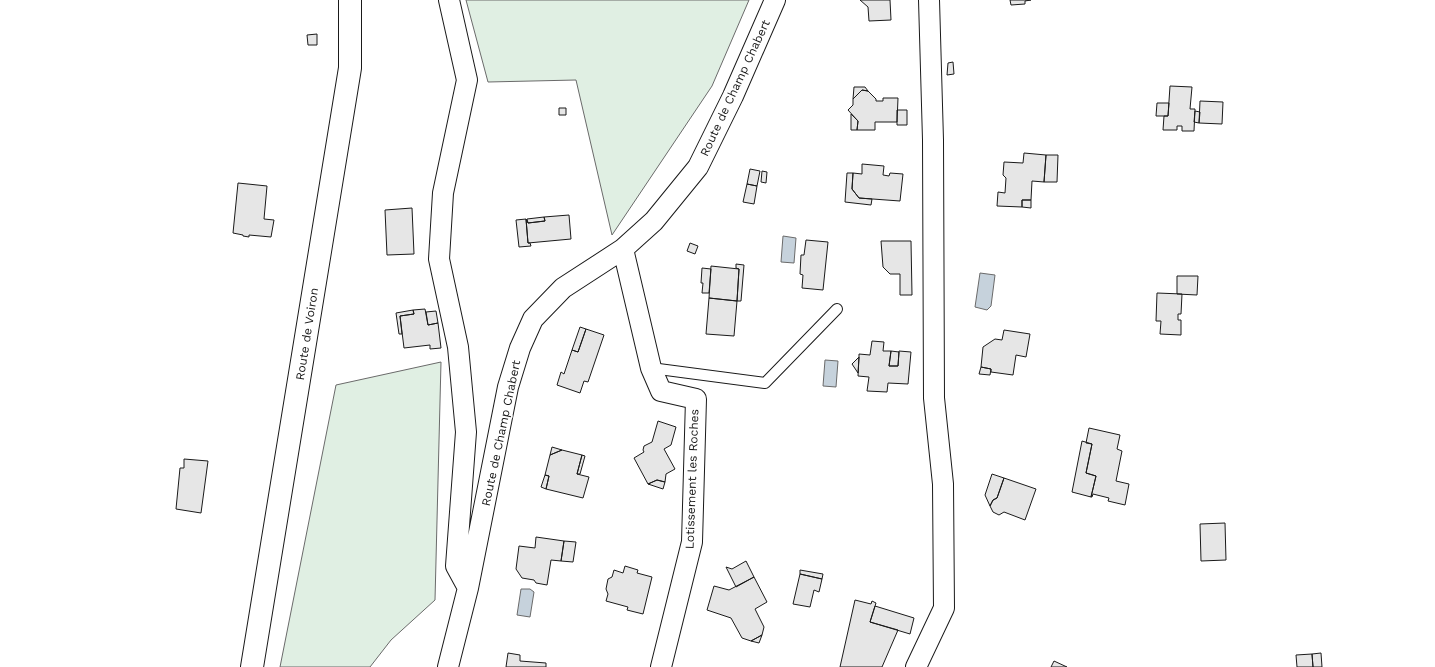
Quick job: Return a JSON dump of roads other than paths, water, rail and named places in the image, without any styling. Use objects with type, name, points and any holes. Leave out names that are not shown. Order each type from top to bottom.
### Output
[{"type":"main road","name":"Route de Voiron","points":[[252,667],[350,68],[350,0]]},
{"type":"street","points":[[449,0],[467,80],[443,193],[439,259],[458,348],[466,432],[456,566],[468,588]]},
{"type":"street","name":"Route de Champ Chabert","points":[[448,667],[468,588],[508,387],[520,348],[533,319],[563,288],[622,249],[654,221],[698,167],[733,96],[775,0]]},
{"type":"street","points":[[916,667],[944,608],[943,484],[934,398],[934,140],[929,0]]},
{"type":"street","name":"Lotissement les Roches","points":[[622,249],[651,368],[661,391],[696,399],[692,542],[661,667]]},
{"type":"lane","points":[[651,368],[765,383],[837,309]]}]
